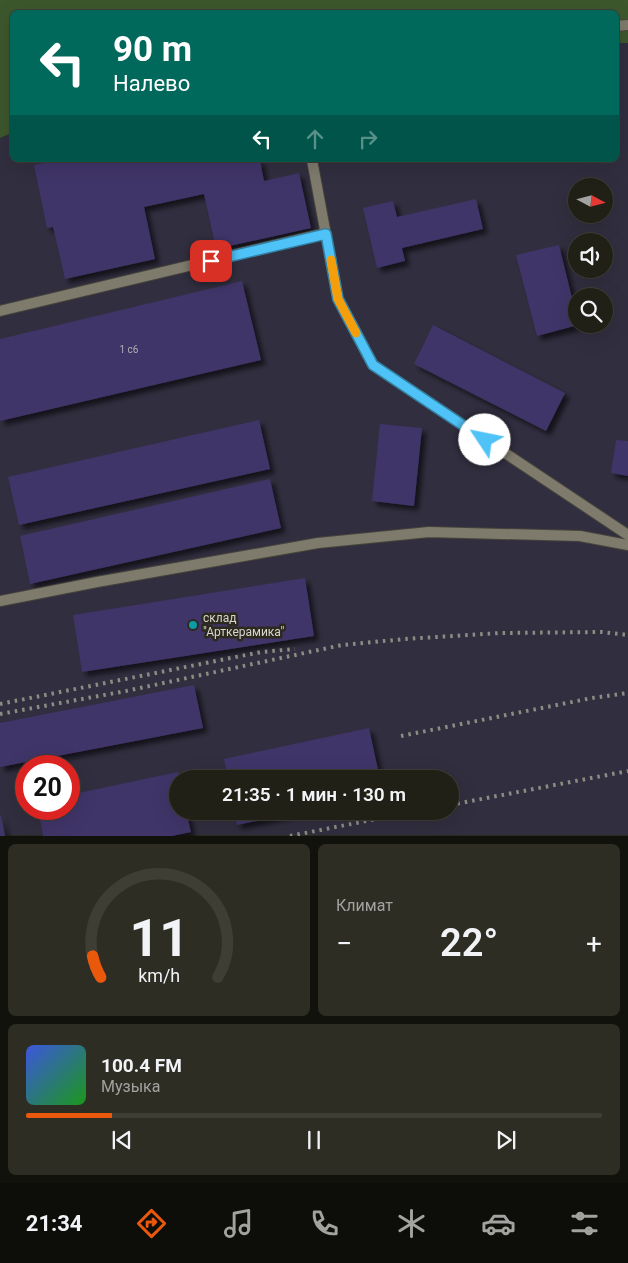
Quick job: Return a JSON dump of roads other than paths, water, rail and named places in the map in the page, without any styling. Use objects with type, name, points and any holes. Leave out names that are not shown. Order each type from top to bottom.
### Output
[{"type":"lane","points":[[312,162],[338,299],[373,365],[628,535]]},
{"type":"lane","points":[[0,311],[326,234]]},
{"type":"lane","points":[[0,601],[318,543],[429,532],[580,536],[628,545]]},
{"type":"railway","points":[[0,714],[126,691],[342,645],[500,633],[602,632],[628,635]]},
{"type":"railway","points":[[0,704],[261,652],[295,649]]},
{"type":"railway","points":[[401,736],[592,698],[628,693]]},
{"type":"railway","points":[[459,803],[628,771]]},
{"type":"railway","points":[[290,836],[371,820]]},
{"type":"place","name":"склад \"Арткерамика\"","points":[[193,625]]}]
